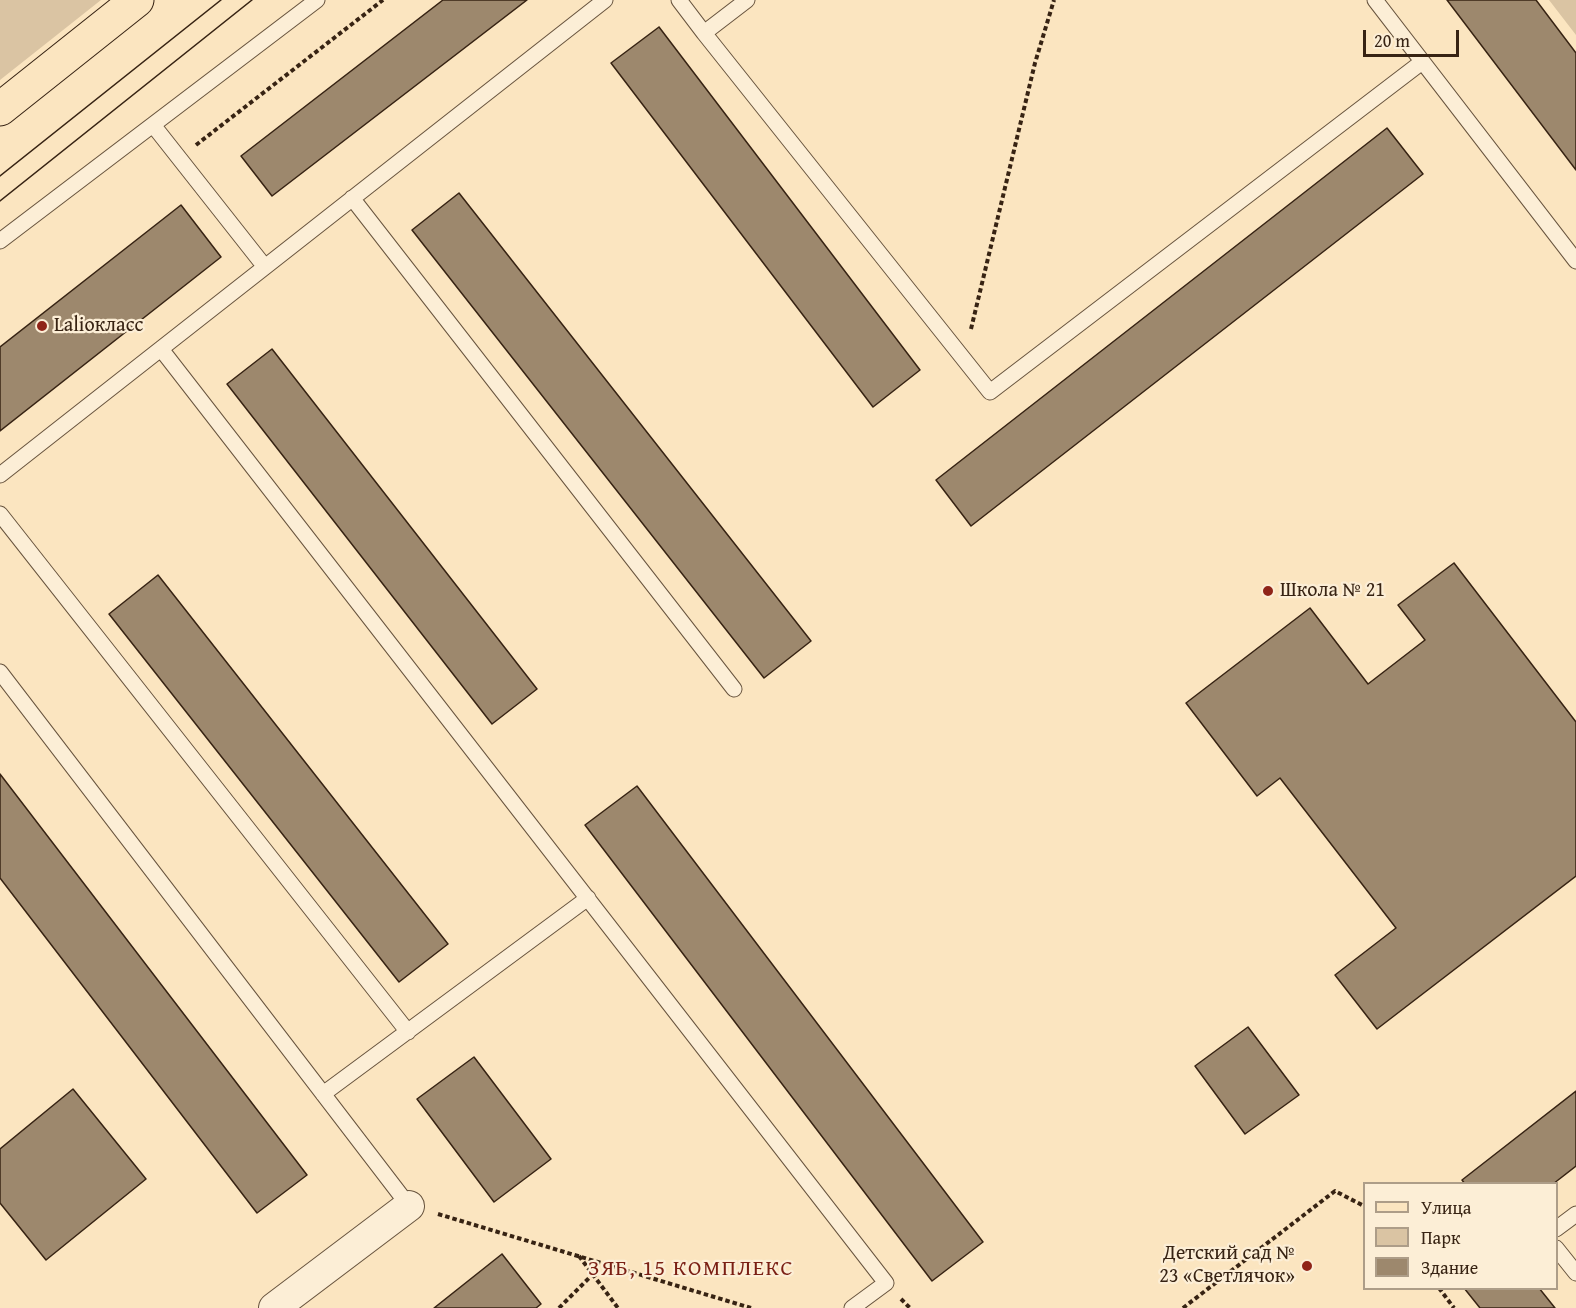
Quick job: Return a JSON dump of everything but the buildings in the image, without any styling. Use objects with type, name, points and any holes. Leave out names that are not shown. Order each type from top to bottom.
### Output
[{"type":"main road","points":[[0,109],[137,0]]},
{"type":"street","points":[[274,1308],[409,1206]]},
{"type":"lane","points":[[0,242],[317,0]]},
{"type":"lane","points":[[0,475],[604,0]]},
{"type":"lane","points":[[679,0],[990,392],[1422,62]]},
{"type":"lane","points":[[704,33],[747,0]]},
{"type":"lane","points":[[1375,0],[1576,261]]},
{"type":"lane","points":[[153,125],[265,267]]},
{"type":"lane","points":[[352,198],[734,689]]},
{"type":"lane","points":[[161,349],[886,1283],[852,1308]]},
{"type":"lane","points":[[0,514],[408,1032]]},
{"type":"lane","points":[[0,672],[409,1206]]},
{"type":"lane","points":[[323,1094],[588,898]]},
{"type":"lane","points":[[1558,1228],[1576,1214]]},
{"type":"lane","points":[[1558,1249],[1576,1273]]},
{"type":"path","points":[[180,158],[383,0]]},
{"type":"path","points":[[964,359],[1033,75],[1054,0]]},
{"type":"path","points":[[1183,1308],[1335,1191],[1363,1205]]},
{"type":"path","points":[[409,1206],[751,1308]]},
{"type":"path","points":[[579,1256],[618,1308]]},
{"type":"path","points":[[558,1308],[592,1275]]},
{"type":"path","points":[[1440,1290],[1454,1308]]},
{"type":"green space","points":[[0,0],[101,0],[0,80]]},
{"type":"green space","points":[[1549,0],[1576,0],[1576,35]]},
{"type":"tram line","points":[[0,176],[221,0]]},
{"type":"tram line","points":[[0,201],[252,0]]},
{"type":"place","name":"Lalioкласс","points":[[42,326]]},
{"type":"place","name":"Школа № 21","points":[[1268,591]]},
{"type":"place","name":"Детский сад № 23 «Светлячок»","points":[[1307,1266]]},
{"type":"district","name":"ЗЯБ, 15 КОМПЛЕКС","points":[[691,1269]]}]
